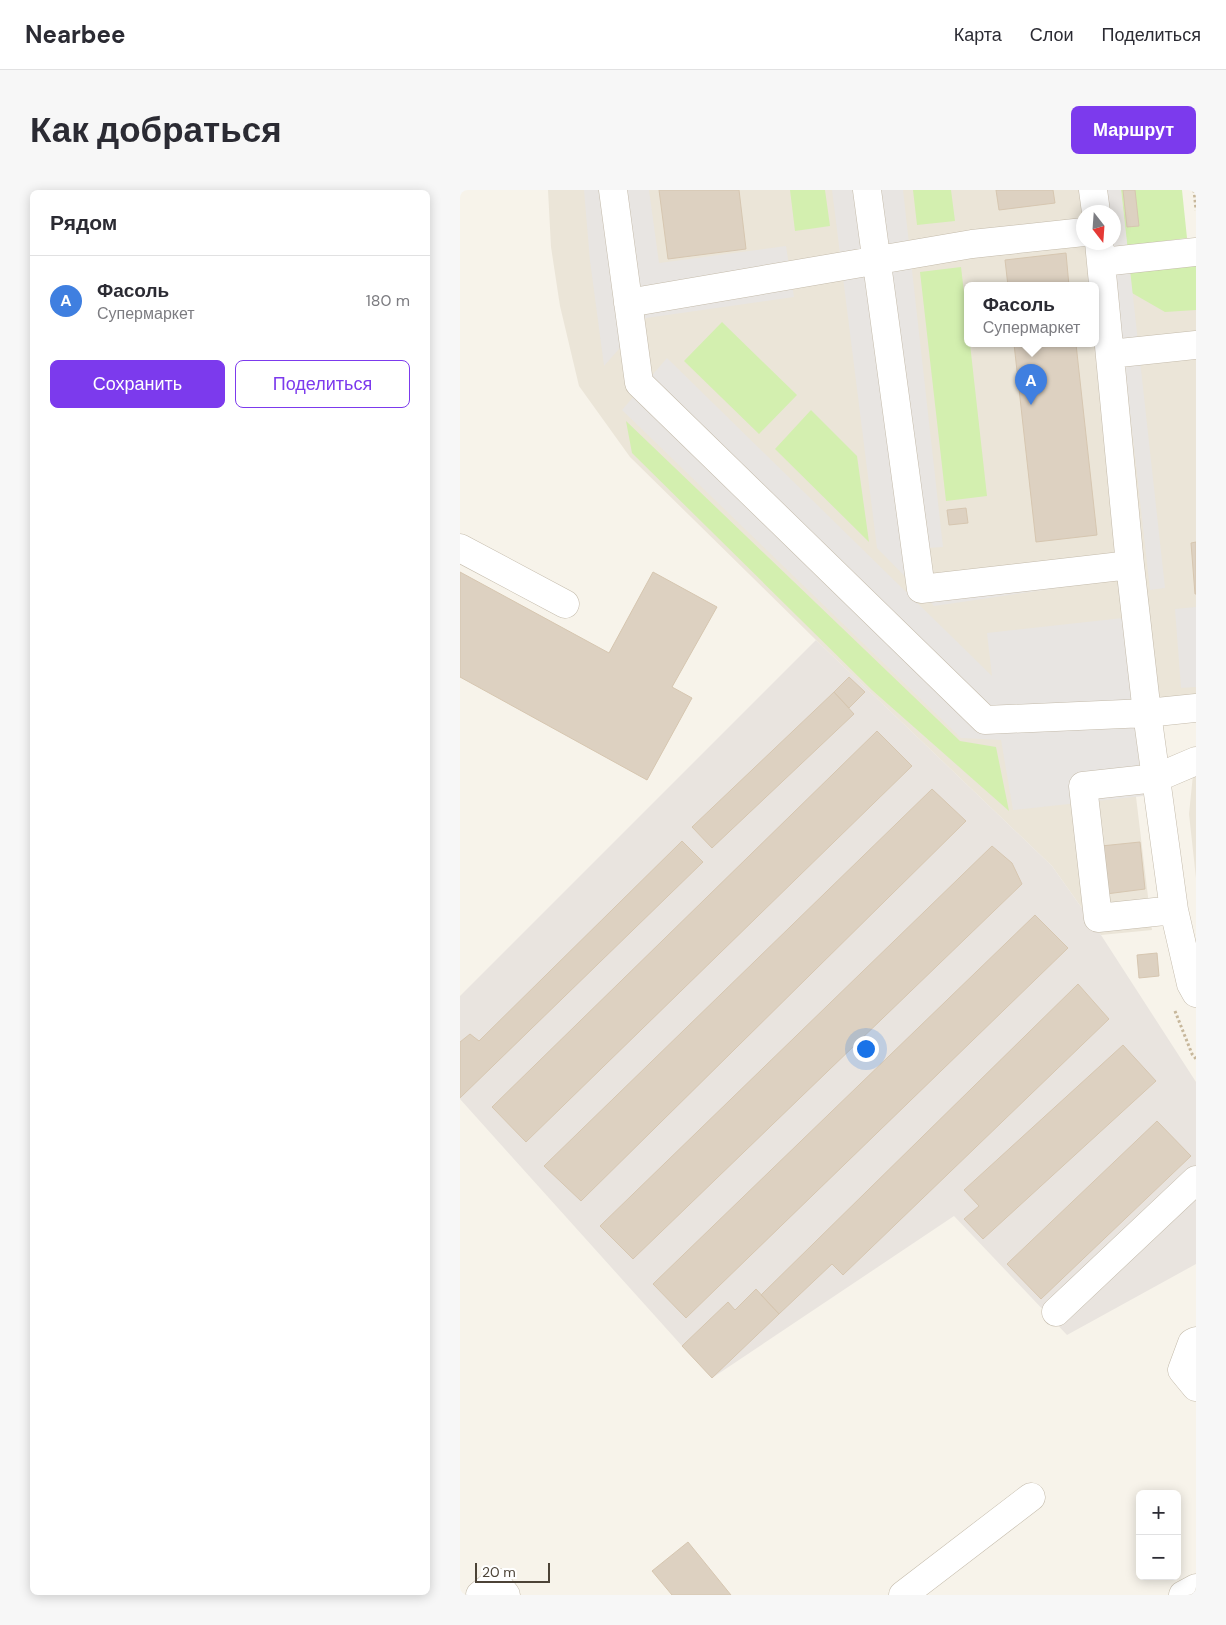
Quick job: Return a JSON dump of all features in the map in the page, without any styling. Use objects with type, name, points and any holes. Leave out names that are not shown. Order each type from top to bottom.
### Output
[{"type":"street","points":[[613,190],[639,383],[985,720],[1147,713],[1196,708]]},
{"type":"street","points":[[867,190],[920,589],[1130,564]]},
{"type":"street","points":[[1093,190],[1095,205]]},
{"type":"street","points":[[628,303],[972,244],[1076,233]]},
{"type":"street","points":[[1196,252],[1101,252],[1130,564],[1147,713],[1174,910],[1191,984],[1196,993]]},
{"type":"street","points":[[1110,354],[1196,345]]},
{"type":"street","points":[[460,548],[565,604]]},
{"type":"street","points":[[1174,910],[1098,918],[1083,786],[1156,778],[1196,761]]},
{"type":"street","points":[[1056,1312],[1196,1180]]},
{"type":"street","points":[[1196,1341],[1192,1343],[1182,1370],[1196,1387]]},
{"type":"street","points":[[903,1595],[1032,1498]]},
{"type":"street","points":[[480,1595],[496,1582],[506,1595]]},
{"type":"street","points":[[1183,1595],[1196,1588]]},
{"type":"path","points":[[1194,190],[1196,210]]},
{"type":"shaded area","points":[[548,190],[1122,190],[1130,268],[1196,262],[1196,697],[1125,705],[1152,930],[1101,935],[1052,866],[816,640],[630,457],[579,386],[560,306],[551,247]]},
{"type":"shaded area","points":[[584,190],[649,190],[659,263],[786,246],[794,297],[646,318],[604,366],[590,261]]},
{"type":"shaded area","points":[[832,190],[903,190],[943,547],[926,548],[930,577],[1119,579],[934,606],[877,548]]},
{"type":"shaded area","points":[[1106,190],[1121,190],[1165,588],[1150,590],[1112,250],[1121,250],[1121,205],[1107,205]]},
{"type":"shaded area","points":[[667,358],[992,676],[987,633],[1123,618],[1143,796],[1013,810],[1001,740],[961,738],[622,410]]},
{"type":"shaded area","points":[[1196,607],[1196,687],[1181,688],[1175,609]]},
{"type":"shaded area","points":[[816,640],[1052,866],[1101,935],[1196,1082],[1196,1264],[1067,1335],[954,1216],[712,1378],[460,1099],[460,996]]},
{"type":"shaded area","points":[[1194,765],[1196,765],[1196,878],[1189,814]]},
{"type":"green space","points":[[790,190],[825,190],[830,226],[795,231]]},
{"type":"green space","points":[[913,190],[951,190],[955,221],[917,225]]},
{"type":"green space","points":[[1121,190],[1182,190],[1187,238],[1127,246]]},
{"type":"green space","points":[[1196,262],[1196,310],[1165,312],[1132,293],[1129,268]]},
{"type":"green space","points":[[961,267],[964,292],[964,347],[970,347],[987,496],[946,501],[920,272]]},
{"type":"green space","points":[[722,322],[797,395],[759,434],[684,361]]},
{"type":"green space","points":[[811,410],[857,456],[869,542],[775,449]]},
{"type":"green space","points":[[626,421],[960,741],[996,747],[1009,811],[872,690],[632,453]]},
{"type":"building","points":[[659,190],[739,190],[746,249],[668,259]]},
{"type":"building","points":[[996,190],[1053,190],[1055,203],[999,210]]},
{"type":"building","points":[[1123,190],[1135,190],[1139,226],[1127,227]]},
{"type":"building","points":[[1066,253],[1069,282],[1008,282],[1005,260]]},
{"type":"building","points":[[1014,347],[1076,347],[1097,535],[1036,542]]},
{"type":"building","points":[[966,508],[968,523],[949,525],[947,510]]},
{"type":"building","points":[[1196,542],[1196,594],[1195,594],[1191,543]]},
{"type":"building","points":[[460,572],[609,653],[653,572],[717,607],[672,687],[692,698],[647,780],[460,677]]},
{"type":"building","points":[[849,677],[865,692],[849,708],[834,692]]},
{"type":"building","points":[[834,692],[854,714],[712,848],[692,827]]},
{"type":"building","points":[[877,731],[912,766],[526,1142],[492,1107]]},
{"type":"building","points":[[932,789],[966,821],[581,1201],[544,1166]]},
{"type":"building","points":[[682,841],[703,862],[460,1098],[460,1042],[470,1034],[479,1041]]},
{"type":"building","points":[[1140,842],[1145,889],[1106,894],[1101,846]]},
{"type":"building","points":[[992,846],[1012,863],[1022,884],[633,1259],[600,1226]]},
{"type":"building","points":[[1035,915],[1068,948],[686,1318],[653,1284]]},
{"type":"building","points":[[1157,953],[1159,976],[1139,978],[1137,955]]},
{"type":"building","points":[[1078,984],[1109,1019],[843,1275],[832,1264],[779,1314],[761,1295]]},
{"type":"building","points":[[1123,1045],[1156,1081],[983,1239],[964,1219],[979,1206],[964,1190]]},
{"type":"building","points":[[1157,1121],[1191,1156],[1041,1299],[1007,1264]]},
{"type":"building","points":[[756,1289],[779,1314],[712,1378],[682,1346],[728,1302],[735,1310]]},
{"type":"building","points":[[688,1542],[731,1595],[672,1595],[652,1571]]},
{"type":"place","name":"Фасоль","points":[[1031,405]]}]
